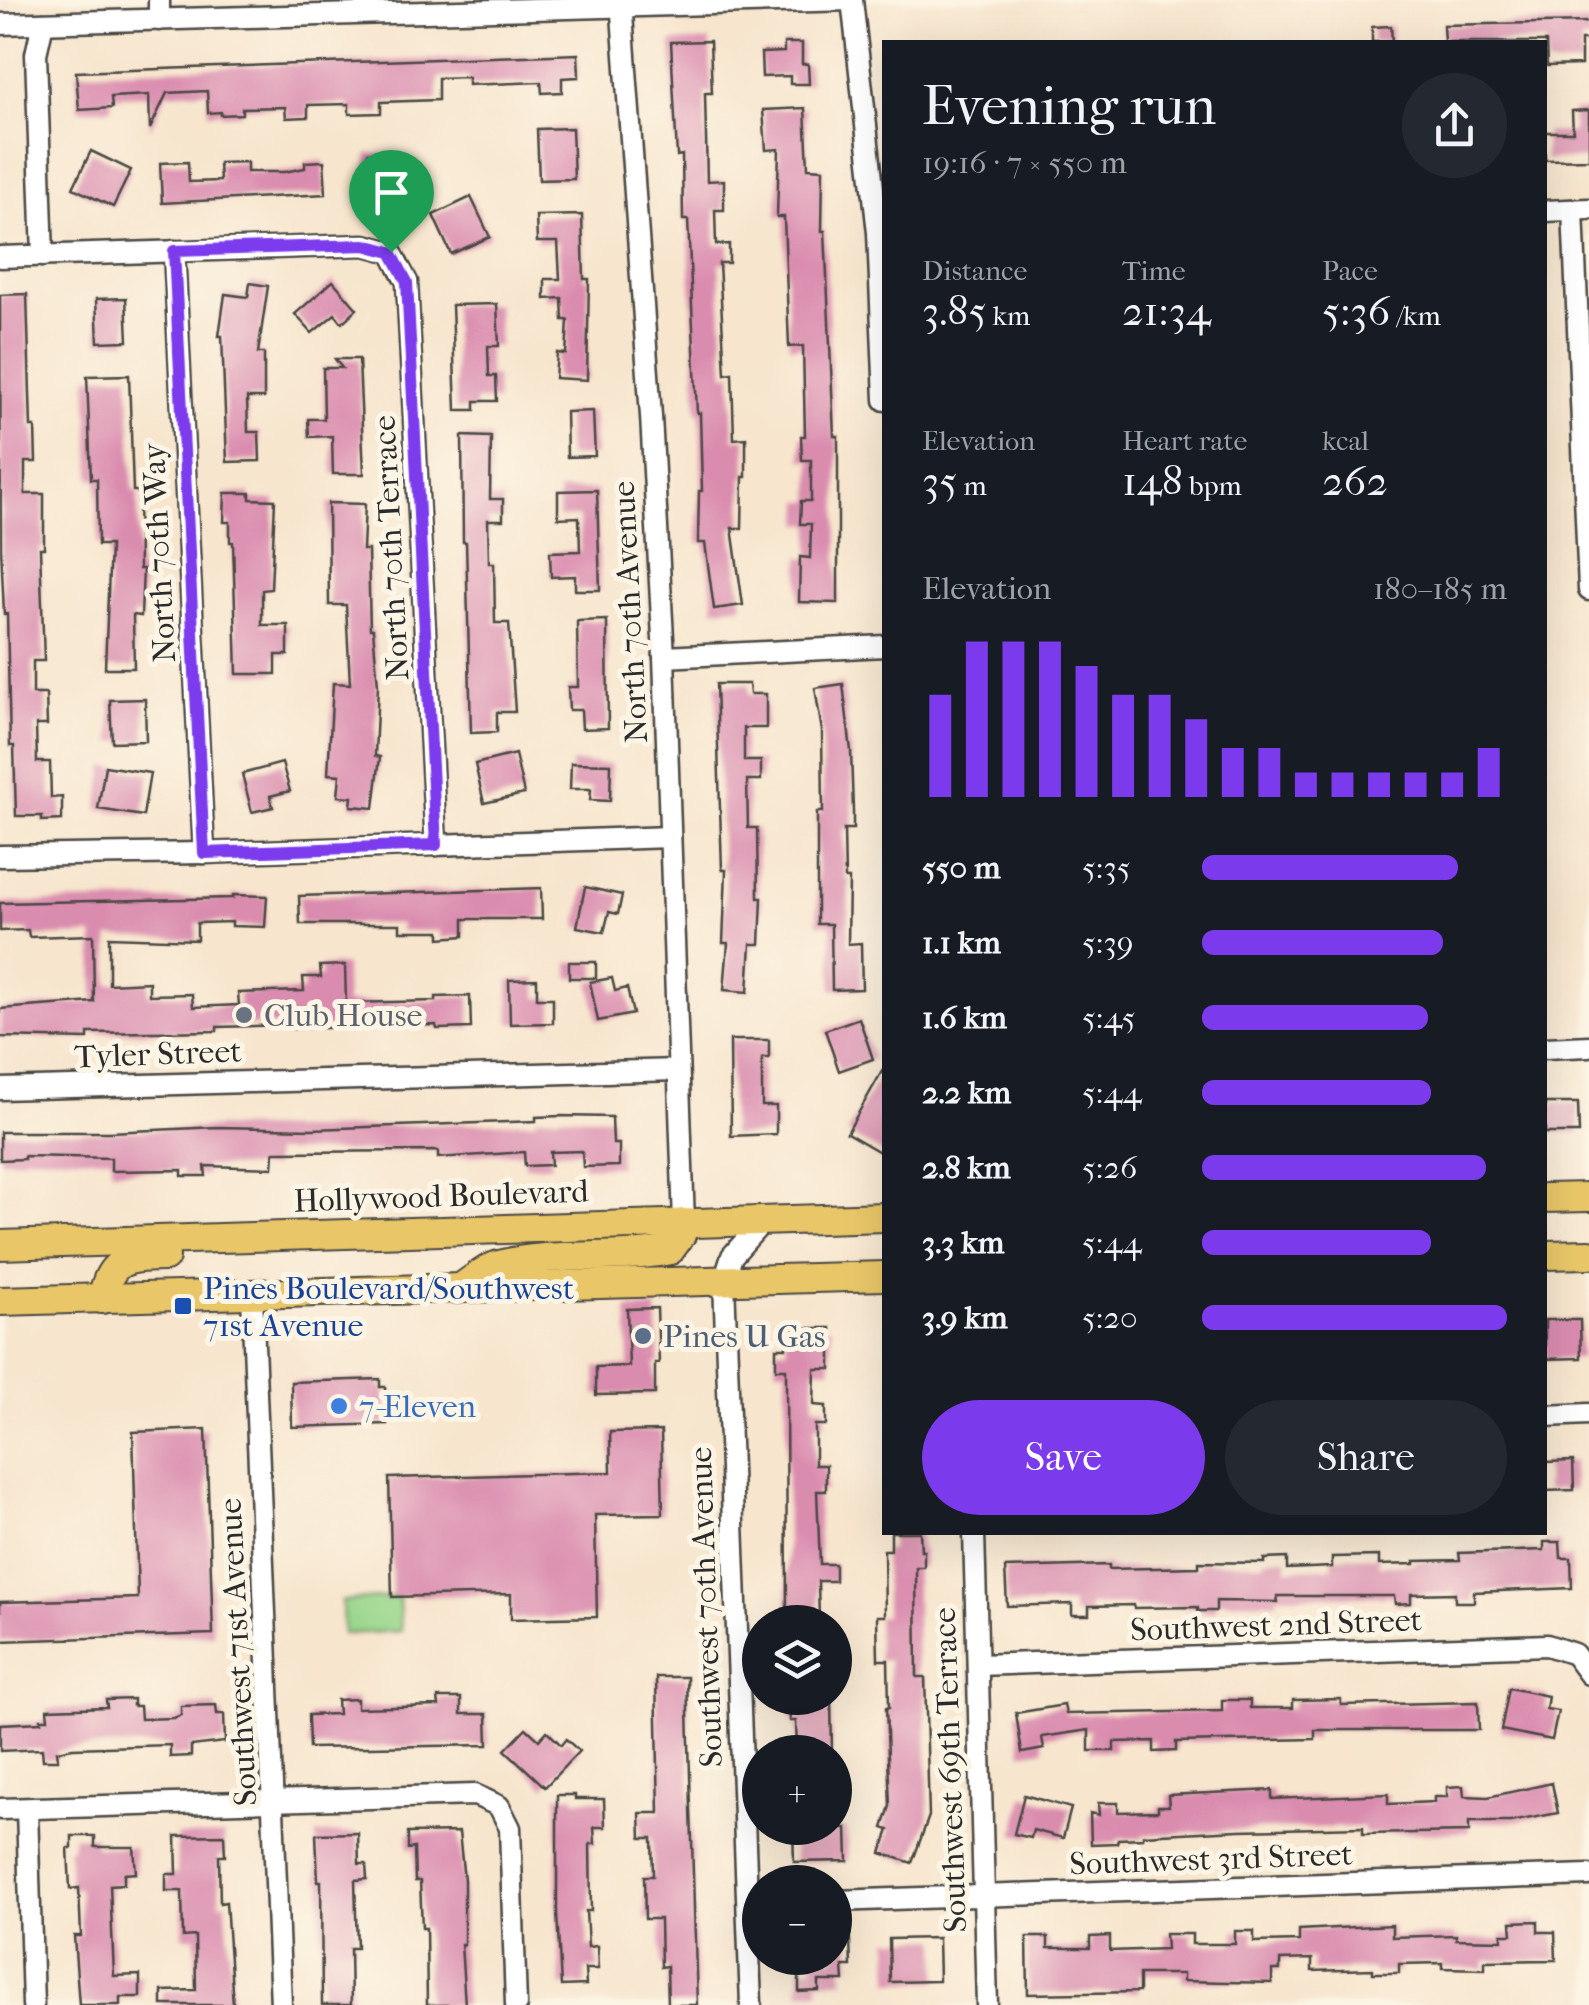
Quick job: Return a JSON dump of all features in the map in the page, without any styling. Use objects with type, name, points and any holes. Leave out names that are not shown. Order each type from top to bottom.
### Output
[{"type":"highway","points":[[1547,1198],[1589,1197]]},
{"type":"highway","name":"Hollywood Boulevard","points":[[0,1245],[882,1217]]},
{"type":"highway","points":[[458,1290],[495,1266],[670,1250],[681,1236],[684,1223]]},
{"type":"highway","points":[[102,1299],[108,1274],[136,1258],[287,1253],[297,1236]]},
{"type":"highway","points":[[1547,1255],[1589,1254]]},
{"type":"highway","points":[[0,1301],[882,1276]]},
{"type":"street","points":[[0,24],[159,10],[852,0],[882,233]]},
{"type":"street","name":"North 70th Avenue","points":[[622,4],[664,657],[684,1223]]},
{"type":"street","points":[[42,23],[36,54],[44,256]]},
{"type":"street","points":[[1547,210],[1581,209],[1589,590]]},
{"type":"street","name":"North 70th Terrace","points":[[174,251],[365,245],[391,252],[407,282],[436,845]]},
{"type":"street","points":[[0,257],[174,251]]},
{"type":"street","name":"North 70th Way","points":[[174,251],[204,853]]},
{"type":"street","points":[[664,657],[882,646]]},
{"type":"street","points":[[0,856],[204,853],[670,836]]},
{"type":"street","points":[[1547,1048],[1589,1046]]},
{"type":"street","name":"Tyler Street","points":[[0,1089],[678,1070]]},
{"type":"street","points":[[724,1282],[732,1256],[764,1221]]},
{"type":"street","name":"Southwest 70th Avenue","points":[[724,1282],[752,1865]]},
{"type":"street","name":"Southwest 71st Avenue","points":[[252,1296],[281,2005]]},
{"type":"street","points":[[1547,1416],[1589,1414]]},
{"type":"street","name":"Southwest 69th Terrace","points":[[974,1535],[987,2005]]},
{"type":"street","name":"Southwest 2nd Street","points":[[978,1665],[1547,1646],[1574,1654],[1589,1674]]},
{"type":"street","points":[[0,1810],[475,1795],[499,1806],[510,1828],[516,2005]]},
{"type":"street","points":[[28,1809],[33,2005]]},
{"type":"street","name":"Southwest 3rd Street","points":[[852,1901],[1589,1875]]},
{"type":"street","name":"Southwest 70th Avenue","points":[[751,2005],[752,1975]]},
{"type":"green space","points":[[399,1598],[401,1631],[343,1634],[342,1601]]},
{"type":"building","points":[[1589,22],[1589,40],[1581,40],[1581,65],[1547,66],[1547,40],[1444,40],[1443,25]]},
{"type":"building","points":[[1391,26],[1392,40],[1372,40],[1372,27]]},
{"type":"building","points":[[710,41],[712,93],[705,93],[707,181],[724,180],[724,210],[715,210],[716,245],[729,244],[729,263],[719,263],[725,374],[732,373],[734,439],[746,438],[742,528],[732,528],[743,605],[714,609],[705,543],[698,543],[702,491],[700,413],[688,220],[683,220],[682,155],[677,156],[671,42]]},
{"type":"building","points":[[784,43],[802,43],[802,64],[808,64],[809,84],[790,84],[790,76],[762,77],[761,53],[784,52]]},
{"type":"building","points":[[578,54],[579,77],[562,78],[562,92],[542,93],[541,82],[468,85],[468,77],[438,78],[438,100],[381,102],[381,113],[349,114],[349,104],[308,105],[308,117],[286,118],[285,107],[242,108],[242,114],[208,113],[207,91],[167,93],[150,129],[149,95],[111,97],[112,108],[79,110],[76,72]]},
{"type":"building","points":[[805,108],[808,168],[823,169],[822,231],[834,436],[838,436],[838,603],[799,602],[800,557],[810,558],[811,524],[800,524],[801,501],[811,501],[811,460],[802,460],[803,346],[789,347],[784,217],[777,217],[779,149],[766,150],[763,110]]},
{"type":"building","points":[[1589,110],[1589,159],[1547,160],[1547,132],[1573,132],[1572,111]]},
{"type":"building","points":[[572,128],[574,179],[539,180],[537,129]]},
{"type":"building","points":[[91,151],[131,170],[113,207],[73,188]]},
{"type":"building","points":[[368,153],[400,156],[398,178],[408,179],[406,196],[364,192]]},
{"type":"building","points":[[324,161],[326,194],[162,203],[160,163],[188,162],[189,182],[220,181],[219,163],[247,162],[247,172],[284,172],[305,168],[305,162]]},
{"type":"building","points":[[471,197],[490,237],[451,254],[433,215]]},
{"type":"building","points":[[582,215],[584,279],[589,279],[587,380],[555,378],[557,353],[566,354],[568,320],[563,320],[562,298],[545,299],[545,279],[560,279],[558,242],[537,242],[536,216]]},
{"type":"building","points":[[333,281],[357,309],[342,323],[335,314],[312,333],[295,314]]},
{"type":"building","points":[[250,283],[268,286],[258,353],[264,353],[264,398],[247,398],[248,432],[259,432],[260,461],[227,462],[219,336],[225,294],[248,297]]},
{"type":"building","points":[[27,294],[31,427],[35,427],[36,462],[25,462],[25,494],[44,494],[44,548],[40,548],[44,661],[33,661],[33,694],[46,694],[47,725],[36,725],[37,762],[50,762],[51,798],[62,797],[62,820],[42,821],[42,816],[16,816],[1,548],[0,295]]},
{"type":"building","points":[[126,298],[128,341],[98,342],[96,299]]},
{"type":"building","points":[[497,304],[499,346],[488,346],[489,376],[496,376],[497,401],[475,401],[475,410],[456,410],[452,305]]},
{"type":"building","points":[[335,359],[359,359],[364,474],[333,474],[332,436],[309,437],[308,419],[324,419],[323,368],[342,368]]},
{"type":"building","points":[[129,375],[133,491],[138,491],[139,569],[143,569],[141,616],[133,615],[134,668],[105,668],[110,545],[98,545],[97,479],[91,479],[87,376]]},
{"type":"building","points":[[593,411],[595,456],[567,457],[566,412]]},
{"type":"building","points":[[462,436],[491,437],[490,499],[503,499],[503,520],[488,520],[489,563],[494,563],[495,623],[509,623],[515,712],[497,712],[497,732],[471,733]]},
{"type":"building","points":[[597,490],[600,590],[575,590],[575,576],[551,577],[550,552],[580,551],[579,517],[558,518],[558,491]]},
{"type":"building","points":[[225,493],[250,493],[250,499],[275,500],[271,589],[262,590],[262,625],[288,625],[288,655],[276,655],[276,674],[237,674],[233,542],[230,522],[224,522]]},
{"type":"building","points":[[328,503],[365,504],[363,550],[368,550],[370,629],[378,685],[375,756],[380,757],[374,808],[351,806],[352,797],[338,796],[340,775],[328,774],[333,683],[350,684],[346,605],[329,605]]},
{"type":"building","points":[[607,620],[608,728],[582,729],[581,710],[569,710],[568,687],[578,687],[577,621]]},
{"type":"building","points":[[716,684],[749,684],[750,694],[766,694],[766,728],[744,728],[744,761],[761,761],[761,780],[747,780],[748,828],[757,828],[758,898],[762,898],[760,944],[751,944],[748,992],[724,990],[728,943],[723,943],[726,870],[722,870]]},
{"type":"building","points":[[843,684],[853,811],[853,829],[844,829],[845,879],[849,879],[848,944],[861,943],[862,989],[832,990],[831,924],[817,924],[817,812],[823,812],[822,731],[815,688]]},
{"type":"building","points":[[145,699],[146,741],[112,742],[110,700]]},
{"type":"building","points":[[515,754],[524,794],[484,803],[475,764]]},
{"type":"building","points":[[282,763],[290,791],[270,796],[273,807],[252,812],[242,774]]},
{"type":"building","points":[[571,763],[611,764],[610,801],[590,800],[591,789],[570,789]]},
{"type":"building","points":[[105,766],[150,773],[143,816],[98,809]]},
{"type":"building","points":[[585,887],[622,895],[618,914],[609,912],[604,932],[577,927]]},
{"type":"building","points":[[541,888],[542,919],[464,919],[464,936],[440,938],[440,931],[400,931],[400,924],[300,924],[299,896]]},
{"type":"building","points":[[267,896],[265,927],[232,926],[232,922],[197,923],[197,940],[109,937],[109,984],[149,982],[149,995],[192,994],[193,1007],[239,1005],[238,993],[304,991],[303,977],[321,977],[320,966],[345,965],[346,1003],[436,1001],[436,997],[470,996],[471,1028],[437,1029],[436,1025],[292,1029],[292,1025],[217,1027],[217,1031],[88,1033],[88,1039],[0,1037],[0,1009],[94,1002],[93,935],[29,937],[28,930],[0,931],[0,903]]},
{"type":"building","points":[[569,962],[596,962],[596,978],[569,978]]},
{"type":"building","points":[[612,978],[615,991],[627,988],[633,1014],[598,1021],[590,982]]},
{"type":"building","points":[[537,979],[537,998],[553,998],[553,1023],[510,1024],[509,980]]},
{"type":"building","points":[[859,1018],[873,1059],[839,1071],[825,1030]]},
{"type":"building","points":[[730,1040],[769,1040],[769,1058],[762,1058],[762,1106],[776,1106],[776,1134],[731,1136]]},
{"type":"building","points":[[882,1071],[882,1153],[847,1133]]},
{"type":"building","points":[[1547,1103],[1578,1103],[1579,1133],[1547,1133]]},
{"type":"building","points":[[536,1117],[612,1117],[613,1144],[619,1144],[619,1166],[583,1167],[582,1151],[550,1152],[551,1165],[525,1166],[524,1152],[438,1158],[438,1151],[274,1152],[273,1168],[205,1166],[206,1176],[182,1176],[182,1170],[111,1171],[111,1158],[24,1156],[0,1160],[0,1132],[312,1129],[536,1121]]},
{"type":"building","points":[[657,1308],[659,1363],[655,1363],[655,1394],[596,1395],[596,1367],[629,1366],[627,1309]]},
{"type":"building","points":[[1547,1320],[1580,1320],[1581,1358],[1547,1359]]},
{"type":"building","points":[[786,1328],[831,1328],[831,1369],[815,1369],[814,1405],[826,1406],[826,1425],[815,1425],[815,1465],[826,1465],[826,1491],[817,1491],[820,1564],[835,1564],[835,1581],[818,1581],[819,1605],[787,1605],[786,1369],[776,1369],[776,1348],[786,1348]]},
{"type":"building","name":"7-Eleven","points":[[380,1379],[380,1387],[385,1387],[387,1424],[292,1427],[291,1382]]},
{"type":"building","points":[[206,1429],[213,1634],[0,1641],[0,1602],[138,1598],[133,1432]]},
{"type":"building","points":[[661,1431],[663,1514],[595,1515],[597,1617],[511,1619],[511,1594],[392,1597],[389,1478],[611,1472],[610,1432]]},
{"type":"building","points":[[1573,1461],[1574,1490],[1547,1491],[1547,1462]]},
{"type":"building","points":[[891,1535],[920,1535],[924,1550],[924,1567],[916,1567],[917,1677],[925,1677],[929,1816],[912,1863],[881,1853],[889,1830],[883,1828],[890,1806],[889,1708],[888,1660],[878,1660],[877,1616],[885,1616],[884,1550],[891,1550]]},
{"type":"building","points":[[1544,1542],[1560,1542],[1561,1558],[1571,1558],[1572,1588],[1474,1592],[1474,1602],[1455,1602],[1455,1593],[1411,1594],[1411,1603],[1395,1604],[1394,1596],[1277,1596],[1278,1602],[1216,1601],[1216,1611],[1198,1611],[1198,1607],[1089,1606],[1089,1615],[1072,1615],[1072,1604],[1007,1606],[1005,1568],[1199,1567],[1199,1562],[1264,1563],[1264,1559],[1287,1558],[1287,1569],[1332,1567],[1332,1557],[1379,1556],[1379,1565],[1415,1564],[1460,1560],[1459,1553],[1544,1550]]},
{"type":"building","points":[[656,1677],[687,1677],[697,2005],[668,2005],[667,1966],[661,1967],[660,1919],[645,1919],[644,1876],[653,1876],[652,1838],[641,1838],[640,1813],[659,1813]]},
{"type":"building","points":[[1509,1688],[1548,1696],[1546,1709],[1558,1711],[1552,1740],[1501,1730]]},
{"type":"building","points":[[438,1698],[461,1698],[461,1714],[487,1714],[488,1745],[309,1748],[308,1715],[338,1714],[337,1700],[357,1699],[357,1708],[439,1706]]},
{"type":"building","points":[[133,1699],[133,1706],[140,1706],[141,1719],[174,1718],[181,1715],[181,1706],[216,1705],[217,1714],[224,1714],[225,1742],[191,1746],[191,1756],[170,1757],[170,1745],[73,1748],[57,1751],[58,1760],[43,1760],[42,1749],[0,1751],[0,1724],[41,1722],[48,1719],[47,1709],[107,1707],[106,1700]]},
{"type":"building","points":[[1341,1699],[1341,1705],[1478,1702],[1479,1730],[1315,1730],[1315,1739],[1176,1742],[1176,1751],[1154,1752],[1154,1741],[1114,1742],[1114,1751],[1089,1751],[1089,1730],[1042,1737],[1044,1749],[1022,1753],[1016,1713],[1064,1705],[1066,1714],[1222,1711],[1222,1700],[1250,1700],[1250,1708],[1293,1708],[1293,1700]]},
{"type":"building","points":[[790,1715],[831,1715],[832,1735],[796,1735],[796,1721],[790,1721]]},
{"type":"building","points":[[526,1728],[539,1740],[547,1731],[561,1745],[566,1739],[579,1751],[545,1787],[505,1750]]},
{"type":"building","points":[[1552,1783],[1558,1813],[1510,1822],[1469,1822],[1469,1832],[1363,1834],[1363,1827],[1239,1830],[1143,1835],[1118,1839],[1117,1843],[1091,1844],[1090,1813],[1099,1815],[1098,1803],[1118,1803],[1118,1812],[1158,1811],[1158,1806],[1169,1806],[1168,1795],[1272,1790],[1272,1799],[1388,1794],[1388,1804],[1434,1802],[1434,1797],[1447,1797],[1447,1787],[1463,1786],[1464,1796],[1488,1797]]},
{"type":"building","points":[[557,1795],[604,1799],[605,1827],[594,1827],[595,1844],[590,1844],[591,1911],[586,1911],[588,1947],[597,1946],[598,1969],[585,1969],[586,1985],[561,1986]]},
{"type":"building","points":[[1024,1795],[1071,1808],[1063,1838],[1033,1830],[1031,1838],[1014,1834]]},
{"type":"building","points":[[459,1832],[464,1880],[461,1944],[465,2005],[427,2005],[426,1928],[422,1928],[420,1881],[415,1881],[414,1848],[408,1849],[408,1833]]},
{"type":"building","points":[[358,1833],[359,1864],[366,1864],[367,1879],[355,1880],[357,1948],[350,1948],[351,2005],[322,2005],[321,1881],[316,1834]]},
{"type":"building","points":[[224,1835],[225,1856],[219,1856],[220,1903],[226,1902],[233,2005],[162,2005],[162,1991],[196,1990],[195,1936],[183,1937],[182,1891],[166,1891],[166,1874],[177,1874],[176,1836]]},
{"type":"building","points":[[72,1836],[95,1836],[95,1847],[134,1847],[136,1873],[124,1874],[124,1884],[110,1885],[114,1976],[140,1975],[140,1997],[120,1997],[120,2005],[79,2005],[74,1936],[81,1936],[79,1888],[70,1889],[68,1848],[72,1848]]},
{"type":"building","points":[[794,1845],[848,1845],[848,1861],[794,1862]]},
{"type":"building","points":[[1538,1921],[1538,1932],[1555,1932],[1556,1960],[1485,1961],[1485,1969],[1443,1968],[1443,1963],[1399,1964],[1399,1973],[1373,1973],[1373,1969],[1312,1971],[1312,1959],[1280,1960],[1280,1970],[1272,1970],[1272,1983],[1183,1981],[1183,1974],[1139,1974],[1139,1992],[1028,1994],[1027,1937],[1048,1937],[1048,1948],[1090,1948],[1090,1937],[1110,1936],[1110,1951],[1166,1949],[1165,1934],[1192,1934],[1192,1944],[1235,1944],[1235,1931],[1254,1931],[1254,1942],[1299,1941],[1299,1930],[1392,1925],[1392,1937],[1456,1935],[1456,1939],[1502,1940],[1502,1934],[1512,1934],[1511,1922]]},
{"type":"building","points":[[938,1938],[939,1981],[890,1982],[889,1939]]},
{"type":"building","points":[[799,1975],[844,1975],[844,1981],[819,1981],[819,1991],[799,1992]]},
{"type":"place","name":"Club House","points":[[244,1015]]},
{"type":"place","name":"Pines Boulevard/Southwest 71st Avenue","points":[[183,1306]]},
{"type":"place","name":"Pines U Gas","points":[[643,1336]]},
{"type":"place","name":"7-Eleven","points":[[339,1406]]},
{"type":"route","points":[[365,245],[391,252],[407,282],[436,845],[204,853],[174,251],[365,245]]}]
